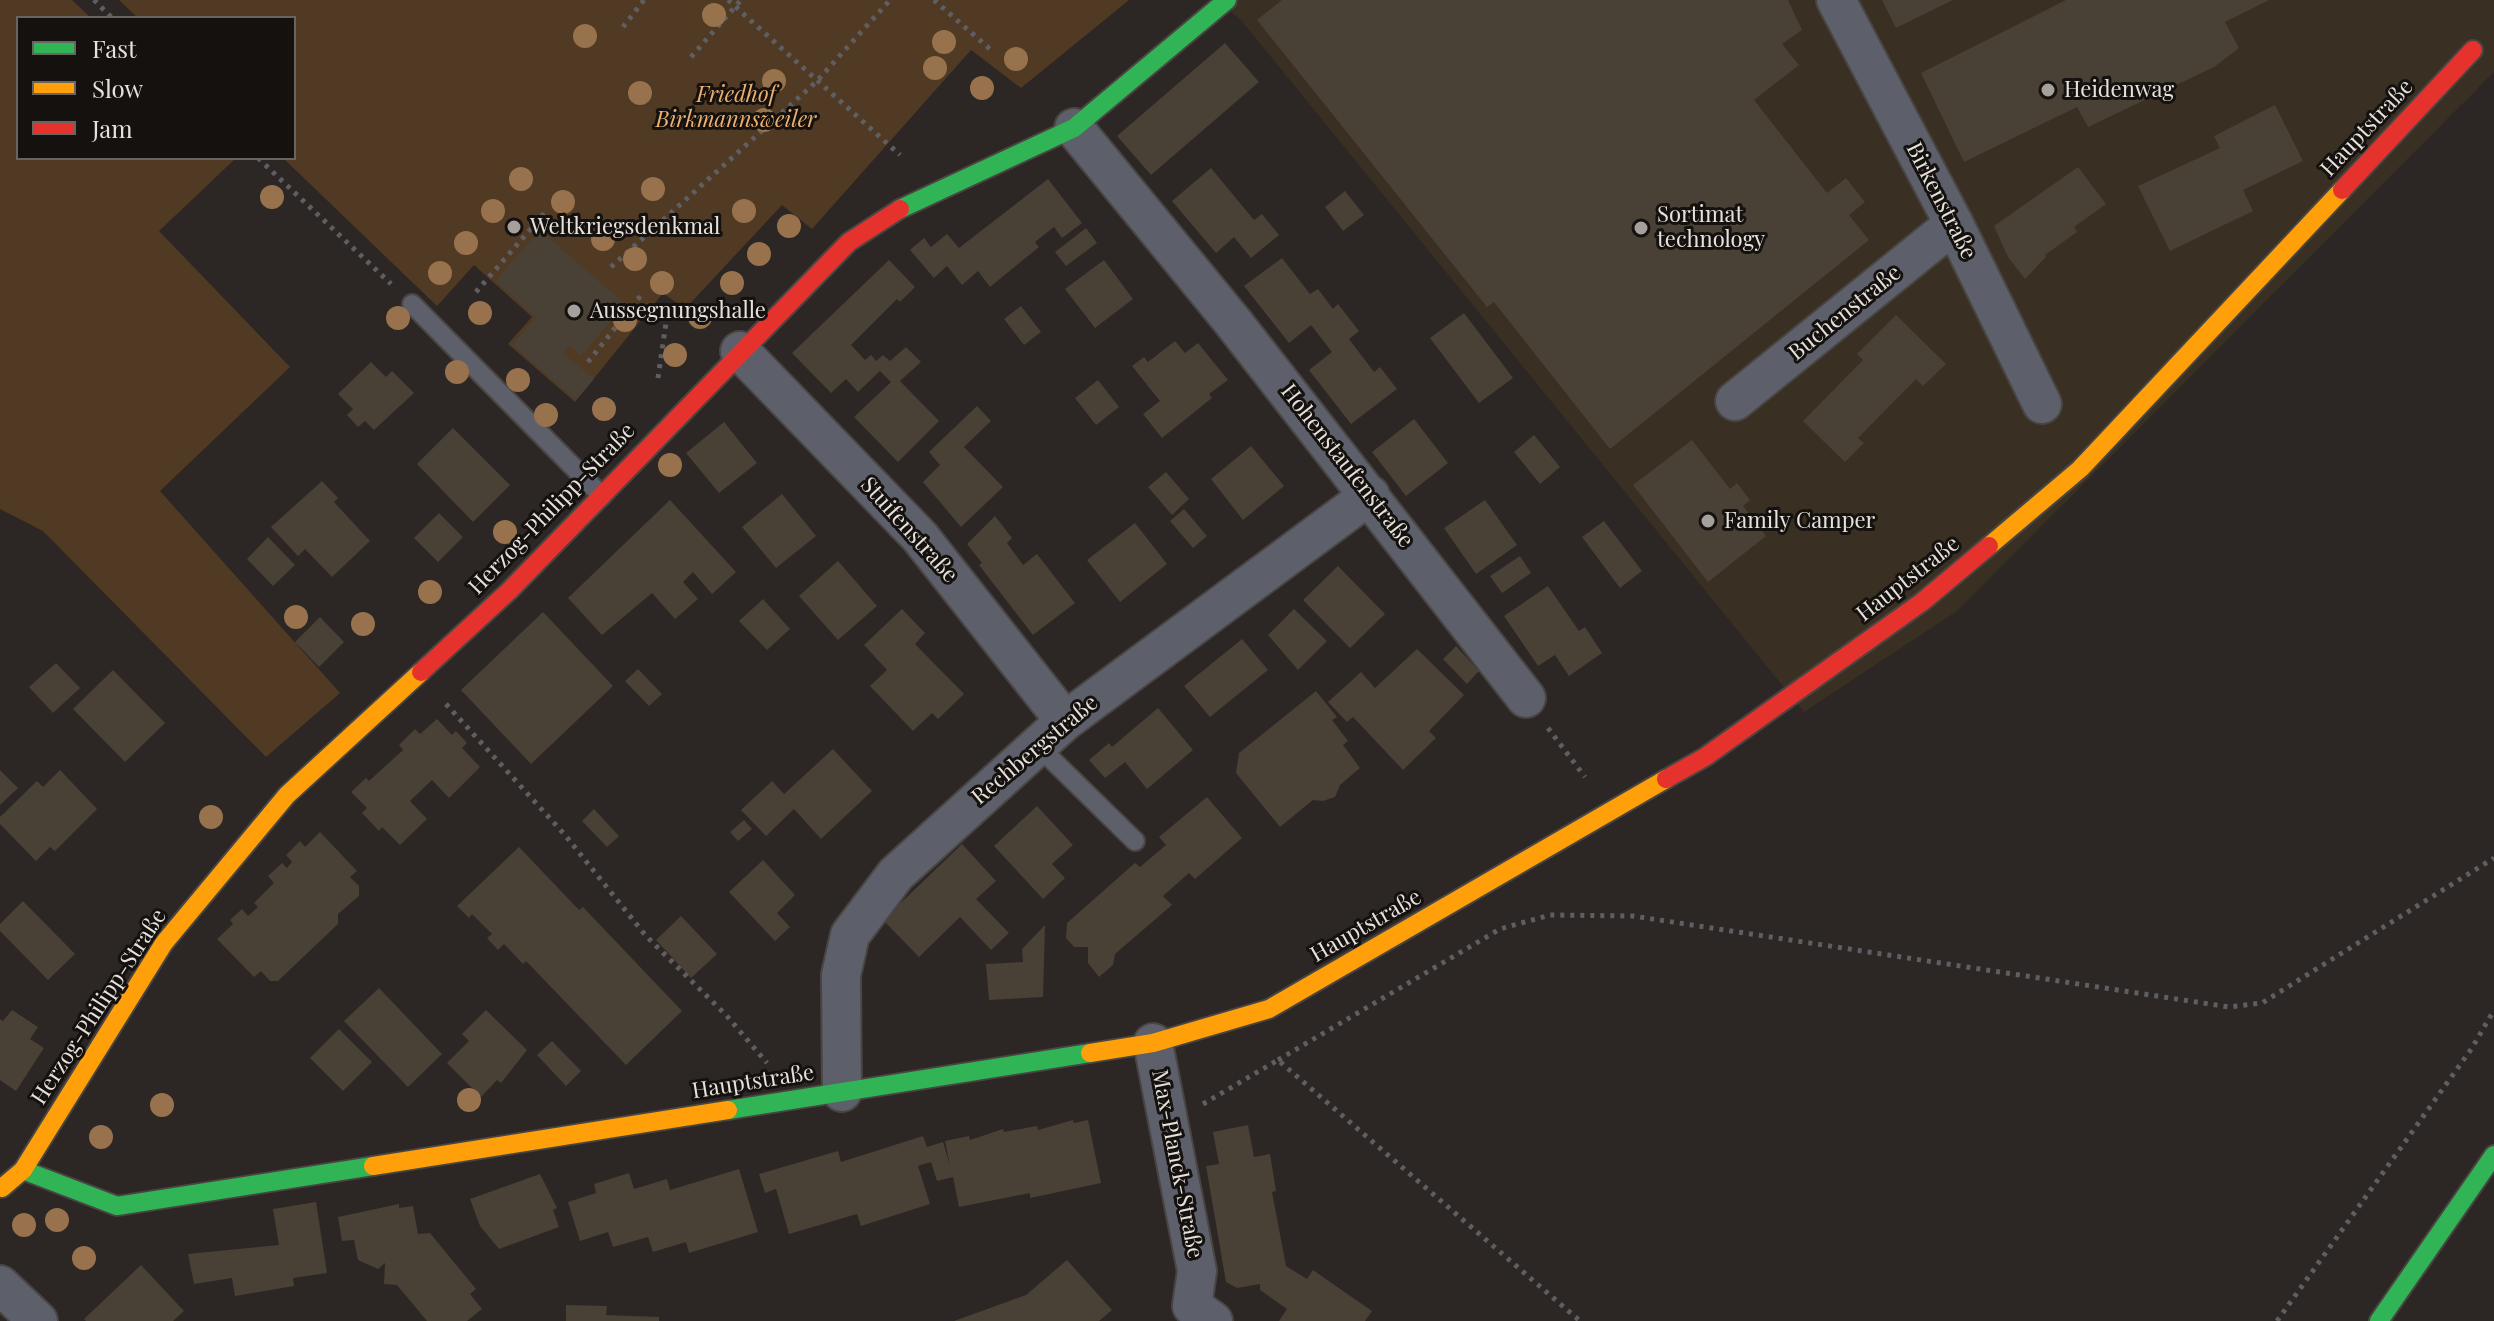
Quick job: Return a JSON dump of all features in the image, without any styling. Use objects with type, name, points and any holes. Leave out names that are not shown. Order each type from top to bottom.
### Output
[{"type":"street","name":"Herzog-Philipp-Straße","points":[[23,1170],[164,943],[287,795],[509,591],[849,242],[894,212],[1074,128],[1227,0]]},
{"type":"street","name":"Birkenstraße","points":[[1836,0],[1954,224],[2042,404]]},
{"type":"street","name":"Hauptstraße","points":[[23,1170],[117,1206],[1153,1043],[1269,1009],[1705,757],[1922,602],[2080,469],[2473,50]]},
{"type":"street","name":"Hohenstaufenstraße","points":[[1074,128],[1370,495],[1526,698]]},
{"type":"street","name":"Buchenstraße","points":[[1735,401],[1954,224]]},
{"type":"street","name":"Stuifenstraße","points":[[740,351],[920,537],[1052,733]]},
{"type":"street","name":"Rechbergstraße","points":[[842,1092],[839,998],[850,935],[896,874],[1052,733],[1370,495]]},
{"type":"street","name":"Max-Planck-Straße","points":[[1153,1043],[1197,1271],[1196,1316]]},
{"type":"street","points":[[2379,1321],[2494,1155]]},
{"type":"street","points":[[0,1189],[23,1170]]},
{"type":"street","points":[[0,1285],[38,1321]]},
{"type":"lane","points":[[412,304],[602,496]]},
{"type":"lane","name":"Stuifenstraße","points":[[1052,733],[1135,841]]},
{"type":"path","points":[[94,0],[110,16]]},
{"type":"path","points":[[623,27],[644,0]]},
{"type":"path","points":[[728,0],[900,155]]},
{"type":"path","points":[[691,57],[741,0]]},
{"type":"path","points":[[611,267],[816,82],[890,0]]},
{"type":"path","points":[[934,0],[991,50]]},
{"type":"path","points":[[260,160],[412,304]]},
{"type":"path","points":[[476,292],[548,209]]},
{"type":"path","points":[[588,362],[642,294]]},
{"type":"path","points":[[419,674],[565,835],[646,936],[726,1015],[799,1099]]},
{"type":"path","points":[[1526,698],[1611,812]]},
{"type":"path","points":[[1169,1124],[1500,929],[1550,915],[1633,916],[2229,1007],[2262,1003],[2494,858]]},
{"type":"path","points":[[2277,1321],[2472,1048],[2494,1010]]},
{"type":"path","points":[[1278,1060],[1580,1321]]},
{"type":"shaded area","points":[[1216,0],[2494,0],[2494,72],[1957,611],[1804,712],[1241,20]]},
{"type":"green space","points":[[0,0],[72,0],[89,16],[16,16],[16,160],[234,160],[159,231],[290,367],[160,491],[340,693],[266,757],[43,531],[0,509]]},
{"type":"green space","name":"Friedhof Birkmannsweiler","points":[[119,0],[1129,0],[1021,88],[971,50],[812,229],[782,205],[685,309],[663,293],[575,402],[508,344],[532,317],[474,265],[437,306],[285,160],[296,160],[296,16],[136,16]]},
{"type":"building","name":"Sortimat technology","points":[[1282,0],[1788,0],[1802,30],[1782,44],[1799,65],[1754,100],[1827,193],[1846,178],[1865,202],[1849,215],[1869,240],[1610,449],[1494,302],[1487,307],[1257,20]]},
{"type":"building","points":[[1882,0],[1953,0],[1896,28]]},
{"type":"building","name":"Heidenwag","points":[[2066,0],[2269,0],[2225,22],[2239,48],[2214,67],[2088,127],[2077,107],[1964,162],[1921,73]]},
{"type":"building","points":[[1225,43],[1259,82],[1151,175],[1117,136]]},
{"type":"building","points":[[2275,105],[2303,161],[2243,190],[2253,211],[2170,251],[2138,186],[2220,148],[2214,136]]},
{"type":"building","points":[[2078,167],[2106,204],[2074,227],[2077,232],[2045,255],[2025,279],[2008,257],[1994,226]]},
{"type":"building","points":[[1211,168],[1254,220],[1262,214],[1279,235],[1251,258],[1234,237],[1216,253],[1172,201]]},
{"type":"building","points":[[1048,179],[1082,223],[1062,238],[1054,227],[1035,242],[1039,247],[990,287],[978,271],[962,285],[947,266],[934,278],[910,250],[924,238],[931,247],[947,234],[959,248]]},
{"type":"building","points":[[1345,191],[1364,215],[1343,231],[1325,207]]},
{"type":"building","points":[[1086,228],[1097,243],[1066,266],[1055,252]]},
{"type":"building","name":"Aussegnungshalle","points":[[540,230],[625,304],[581,356],[569,345],[563,353],[594,379],[576,400],[512,345],[536,317],[495,281]]},
{"type":"building","points":[[1282,258],[1310,294],[1318,289],[1333,309],[1338,304],[1359,331],[1349,339],[1374,372],[1380,367],[1397,389],[1351,424],[1309,370],[1332,352],[1311,325],[1289,343],[1244,286]]},
{"type":"building","points":[[889,260],[915,287],[900,302],[897,299],[851,345],[865,360],[871,355],[876,361],[883,355],[890,361],[906,347],[921,362],[900,381],[939,421],[898,462],[854,417],[891,382],[880,371],[858,392],[846,379],[831,393],[792,353]]},
{"type":"building","points":[[1104,260],[1133,299],[1095,328],[1065,289]]},
{"type":"building","points":[[1021,306],[1041,332],[1024,345],[1004,319]]},
{"type":"building","points":[[1464,313],[1513,378],[1479,403],[1430,338]]},
{"type":"building","points":[[1896,315],[1946,364],[1923,386],[1916,379],[1858,438],[1864,443],[1845,462],[1803,421],[1863,360],[1857,354]]},
{"type":"building","points":[[1175,341],[1185,353],[1198,343],[1228,380],[1209,394],[1212,398],[1162,438],[1143,414],[1160,401],[1132,366],[1144,357],[1148,362]]},
{"type":"building","points":[[371,362],[386,377],[392,371],[414,393],[374,430],[365,421],[358,427],[347,415],[353,409],[338,394]]},
{"type":"building","points":[[1098,380],[1119,407],[1096,425],[1075,398]]},
{"type":"building","points":[[977,406],[991,421],[964,447],[1003,487],[961,527],[923,482],[940,465],[929,452]]},
{"type":"building","points":[[1414,419],[1448,463],[1406,496],[1372,452]]},
{"type":"building","points":[[724,422],[757,463],[719,493],[686,453]]},
{"type":"building","points":[[453,428],[510,485],[473,522],[417,464]]},
{"type":"building","points":[[1534,435],[1560,467],[1540,484],[1514,452]]},
{"type":"building","name":"Family Camper","points":[[1692,440],[1730,489],[1737,483],[1750,500],[1743,506],[1766,536],[1708,582],[1633,485]]},
{"type":"building","points":[[1251,446],[1284,486],[1243,520],[1211,479]]},
{"type":"building","points":[[1166,472],[1189,499],[1172,515],[1148,487]]},
{"type":"building","points":[[322,481],[338,498],[334,502],[370,541],[332,577],[305,549],[298,556],[271,527]]},
{"type":"building","points":[[782,494],[816,536],[776,568],[742,527]]},
{"type":"building","points":[[670,500],[736,572],[712,594],[693,572],[683,582],[698,599],[675,619],[652,593],[602,635],[568,598]]},
{"type":"building","points":[[1485,500],[1517,545],[1476,574],[1444,528]]},
{"type":"building","points":[[1184,509],[1207,536],[1193,548],[1170,521]]},
{"type":"building","points":[[439,513],[463,537],[438,562],[414,538]]},
{"type":"building","points":[[995,516],[1012,538],[1007,543],[1023,565],[1037,554],[1075,603],[1033,635],[979,565],[982,563],[967,544]]},
{"type":"building","points":[[1604,521],[1642,571],[1620,588],[1582,537]]},
{"type":"building","points":[[1135,523],[1167,564],[1120,602],[1087,560]]},
{"type":"building","points":[[268,537],[295,565],[273,586],[247,559]]},
{"type":"building","points":[[1520,556],[1531,573],[1502,593],[1490,576]]},
{"type":"building","points":[[838,561],[877,606],[838,640],[799,596]]},
{"type":"building","points":[[1338,566],[1385,614],[1350,648],[1303,600]]},
{"type":"building","points":[[1548,586],[1579,631],[1585,627],[1602,653],[1569,676],[1555,655],[1538,666],[1504,616]]},
{"type":"building","points":[[763,599],[790,629],[767,650],[739,621]]},
{"type":"building","points":[[902,609],[925,633],[915,644],[964,694],[938,719],[932,713],[913,731],[870,686],[887,670],[864,645]]},
{"type":"building","points":[[1294,609],[1327,641],[1298,670],[1268,635]]},
{"type":"building","points":[[543,612],[613,686],[531,764],[461,690]]},
{"type":"building","points":[[320,617],[344,642],[319,667],[295,642]]},
{"type":"building","points":[[1242,639],[1268,670],[1210,717],[1184,686]]},
{"type":"building","points":[[1456,646],[1479,671],[1467,684],[1443,659]]},
{"type":"building","points":[[1417,649],[1464,695],[1429,731],[1436,738],[1403,770],[1353,717],[1347,722],[1328,702],[1361,672],[1375,688]]},
{"type":"building","points":[[56,663],[80,688],[53,713],[29,687]]},
{"type":"building","points":[[638,669],[662,694],[649,706],[625,681]]},
{"type":"building","points":[[113,670],[165,723],[125,762],[73,709]]},
{"type":"building","points":[[1316,691],[1337,717],[1332,720],[1348,741],[1343,745],[1360,768],[1340,785],[1335,797],[1313,800],[1280,827],[1236,773],[1239,753]]},
{"type":"building","points":[[1158,708],[1193,750],[1147,789],[1125,762],[1105,778],[1089,760],[1109,743],[1112,747]]},
{"type":"building","points":[[437,719],[452,735],[456,731],[467,743],[462,748],[480,767],[449,798],[432,780],[410,801],[427,819],[400,845],[382,827],[379,831],[362,813],[367,808],[351,792],[366,778],[369,781],[403,750],[399,745],[415,729],[420,734]]},
{"type":"building","points":[[833,749],[872,791],[821,839],[794,809],[766,836],[741,810],[772,781],[784,794]]},
{"type":"building","points":[[0,770],[18,788],[0,805]]},
{"type":"building","points":[[60,770],[97,809],[55,851],[50,847],[36,861],[0,824],[0,817],[37,781],[43,787]]},
{"type":"building","points":[[1207,797],[1242,838],[1195,879],[1189,873],[1163,896],[1172,905],[1115,954],[1113,965],[1099,977],[1088,963],[1088,947],[1074,947],[1066,938],[1067,923],[1135,863],[1140,867],[1166,845],[1159,837]]},
{"type":"building","points":[[1037,806],[1073,845],[1052,864],[1065,878],[1043,899],[994,846]]},
{"type":"building","points":[[594,809],[619,836],[607,847],[582,821]]},
{"type":"building","points":[[744,820],[752,829],[738,841],[730,832]]},
{"type":"building","points":[[320,832],[357,871],[350,877],[359,886],[359,896],[338,914],[338,924],[278,981],[270,981],[261,971],[254,977],[217,939],[233,924],[230,920],[242,909],[248,916],[258,907],[254,903],[274,883],[268,876],[282,863],[287,868],[292,862],[286,855],[300,841],[305,847]]},
{"type":"building","points":[[962,844],[996,881],[976,899],[1009,933],[991,950],[960,917],[919,957],[883,920]]},
{"type":"building","points":[[519,847],[579,910],[583,907],[682,1011],[626,1065],[526,961],[523,964],[504,944],[498,950],[487,938],[492,934],[472,914],[469,918],[457,906]]},
{"type":"building","points":[[763,860],[795,895],[777,913],[790,927],[775,941],[729,892]]},
{"type":"building","points":[[23,901],[75,954],[48,980],[0,931],[0,924]]},
{"type":"building","points":[[681,916],[717,954],[691,978],[656,940]]},
{"type":"building","points":[[1045,925],[1043,997],[989,1000],[986,964],[1023,962],[1022,949]]},
{"type":"building","points":[[379,988],[442,1054],[408,1087],[344,1021]]},
{"type":"building","points":[[12,1010],[38,1027],[30,1039],[44,1048],[16,1091],[0,1080],[0,1019],[3,1021]]},
{"type":"building","points":[[486,1010],[527,1050],[501,1083],[497,1080],[481,1097],[447,1063],[469,1041],[462,1034]]},
{"type":"building","points":[[339,1029],[372,1062],[343,1091],[310,1058]]},
{"type":"building","points":[[552,1041],[581,1071],[566,1086],[537,1055]]},
{"type":"building","points":[[1073,1120],[1074,1123],[1088,1120],[1101,1183],[1030,1198],[1030,1193],[959,1207],[953,1177],[937,1181],[931,1162],[918,1166],[930,1204],[861,1226],[857,1214],[789,1234],[776,1189],[765,1193],[759,1174],[838,1151],[841,1162],[923,1136],[927,1147],[943,1142],[950,1165],[945,1141],[969,1136],[970,1140],[1003,1129],[1004,1132],[1037,1126],[1038,1130]]},
{"type":"building","points":[[1248,1125],[1254,1157],[1270,1154],[1276,1191],[1272,1192],[1286,1266],[1307,1279],[1313,1270],[1372,1311],[1365,1321],[1279,1321],[1287,1309],[1260,1290],[1260,1284],[1237,1288],[1226,1282],[1206,1166],[1219,1164],[1213,1132]]},
{"type":"building","points":[[739,1169],[758,1232],[689,1253],[686,1242],[653,1252],[648,1237],[613,1247],[608,1232],[580,1241],[568,1202],[596,1193],[594,1184],[629,1173],[634,1189],[667,1179],[670,1190]]},
{"type":"building","points":[[540,1174],[557,1208],[553,1210],[559,1227],[499,1249],[480,1226],[470,1199]]},
{"type":"building","points":[[316,1202],[327,1273],[293,1278],[294,1286],[235,1296],[232,1278],[194,1284],[188,1254],[279,1245],[273,1209]]},
{"type":"building","points":[[399,1204],[399,1208],[413,1206],[418,1234],[430,1233],[476,1289],[470,1294],[482,1309],[467,1321],[427,1321],[397,1285],[384,1284],[385,1263],[378,1269],[358,1260],[354,1240],[342,1241],[338,1217]]},
{"type":"building","points":[[1067,1260],[1112,1310],[1099,1321],[954,1321],[1026,1295]]},
{"type":"building","points":[[141,1265],[184,1311],[173,1321],[84,1319]]},
{"type":"building","points":[[566,1305],[607,1306],[606,1315],[659,1317],[659,1321],[566,1321]]},
{"type":"traffic: fast","points":[[900,209],[1074,128],[1227,0]]},
{"type":"traffic: fast","points":[[728,1110],[1090,1053]]},
{"type":"traffic: fast","points":[[2379,1321],[2494,1155]]},
{"type":"traffic: fast","points":[[23,1170],[117,1206],[373,1166]]},
{"type":"traffic: slow","points":[[1989,546],[2080,469],[2342,190]]},
{"type":"traffic: slow","points":[[2,1188],[23,1170],[164,943],[287,795],[421,672]]},
{"type":"traffic: slow","points":[[1090,1053],[1153,1043],[1269,1009],[1666,779]]},
{"type":"traffic: slow","points":[[373,1166],[728,1110]]},
{"type":"traffic: jam","points":[[2342,190],[2473,50]]},
{"type":"traffic: jam","points":[[421,672],[509,591],[849,242],[900,209]]},
{"type":"traffic: jam","points":[[1666,779],[1705,757],[1922,602],[1989,546]]},
{"type":"place","name":"Heidenwag","points":[[2048,90]]},
{"type":"place","name":"Weltkriegsdenkmal","points":[[514,227]]},
{"type":"place","name":"Sortimat technology","points":[[1641,228]]},
{"type":"place","name":"Aussegnungshalle","points":[[574,311]]},
{"type":"place","name":"Family Camper","points":[[1708,521]]}]
